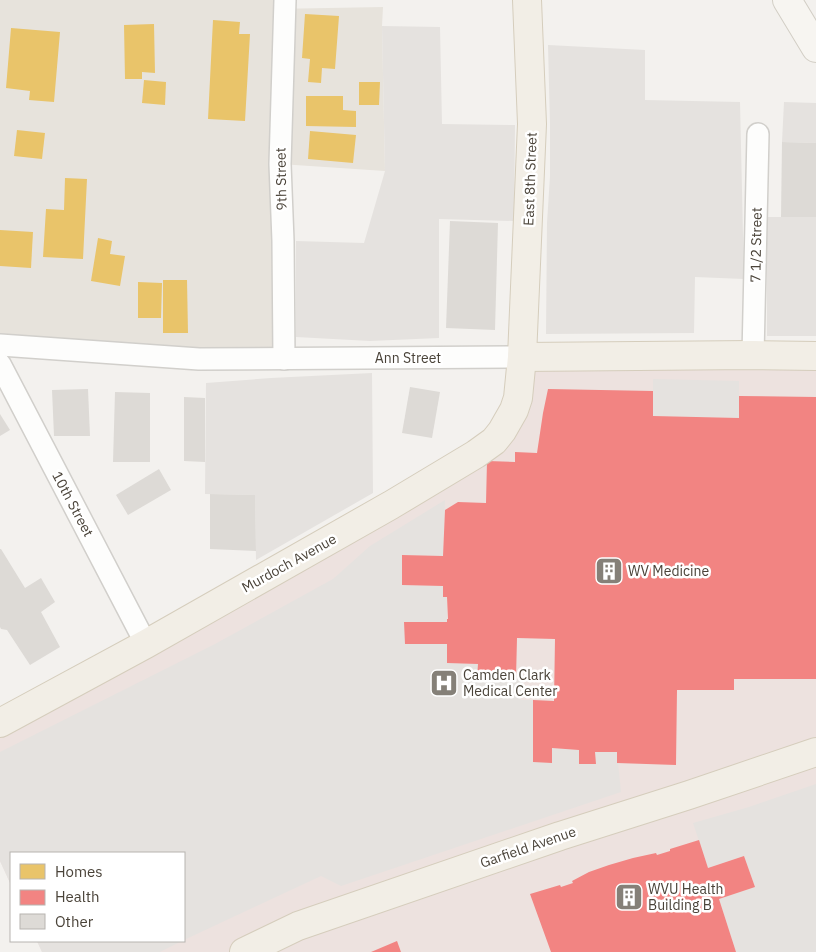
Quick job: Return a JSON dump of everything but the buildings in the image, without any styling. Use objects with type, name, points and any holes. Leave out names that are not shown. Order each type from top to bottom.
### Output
[{"type":"main road","name":"East 8th Street","points":[[522,357],[532,124],[527,0]]},
{"type":"main road","points":[[787,0],[816,48]]},
{"type":"main road","points":[[524,315],[545,338],[575,357]]},
{"type":"main road","name":"Ann Street","points":[[522,357],[816,356]]},
{"type":"main road","name":"Murdoch Avenue","points":[[0,723],[146,644],[391,506],[476,454],[494,441],[502,432],[514,410],[518,398],[522,357]]},
{"type":"main road","name":"Garfield Avenue","points":[[244,952],[298,926],[560,836],[816,752]]},
{"type":"street","name":"9th Street","points":[[284,359],[280,164],[285,0]]},
{"type":"street","name":"7 1/2 Street","points":[[753,355],[758,134]]},
{"type":"street","name":"Ann Street","points":[[0,345],[199,359],[522,357]]},
{"type":"street","name":"10th Street","points":[[0,364],[146,644]]},
{"type":"shaded area","points":[[0,0],[273,0],[273,9],[383,7],[385,171],[280,164],[284,359],[0,345]]},
{"type":"shaded area","points":[[382,26],[440,27],[442,124],[515,125],[514,221],[439,219],[439,338],[370,341],[296,337],[296,241],[364,243],[385,171]]},
{"type":"shaded area","points":[[548,45],[645,50],[645,100],[740,102],[744,279],[695,277],[694,333],[546,334],[547,223],[550,176]]},
{"type":"shaded area","points":[[784,102],[816,103],[816,143],[782,142]]},
{"type":"shaded area","points":[[767,217],[816,217],[816,336],[767,336]]},
{"type":"shaded area","name":"Camden Clark Medical Center","points":[[816,356],[816,952],[42,952],[37,942],[185,942],[185,852],[10,852],[10,883],[0,861],[0,723],[494,441],[522,357]]},
{"type":"shaded area","points":[[372,373],[373,493],[256,560],[255,495],[205,494],[206,383]]},
{"type":"shaded area","points":[[653,379],[739,381],[739,418],[653,416]]},
{"type":"shaded area","points":[[445,500],[443,556],[402,555],[402,585],[443,586],[443,597],[447,597],[447,663],[478,664],[478,678],[522,678],[521,700],[533,700],[533,762],[552,762],[552,748],[579,750],[595,764],[595,752],[617,752],[621,792],[341,886],[321,876],[185,940],[185,852],[10,852],[10,883],[0,861],[0,752],[215,644],[333,579],[370,546]]},
{"type":"shaded area","points":[[816,784],[816,952],[736,952],[719,899],[755,887],[744,856],[708,868],[693,823],[749,807]]},
{"type":"shaded area","points":[[37,942],[180,942],[160,952],[42,952]]},
{"type":"place","name":"WV Medicine","points":[[609,571]]},
{"type":"place","name":"Camden Clark Medical Center","points":[[444,683]]},
{"type":"place","name":"WVU Health Building B","points":[[629,897]]}]
